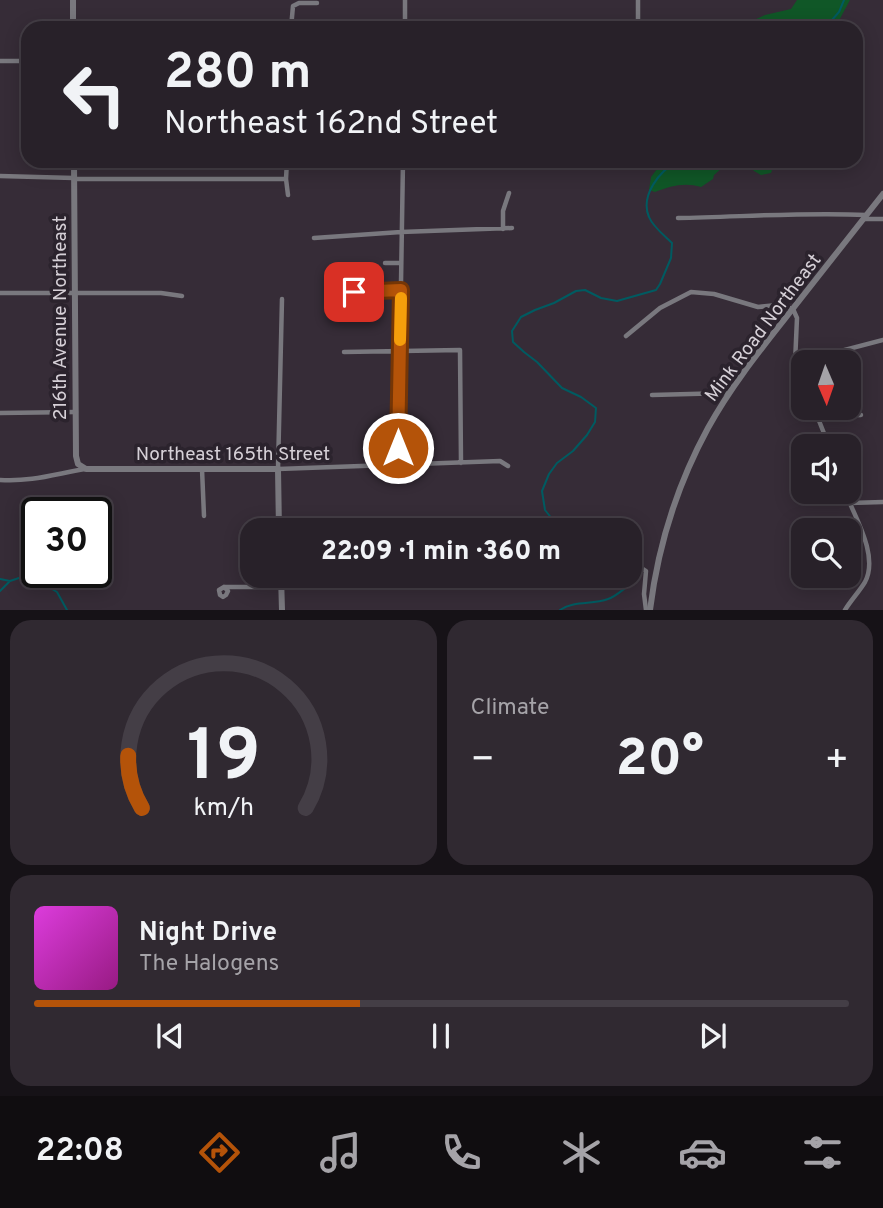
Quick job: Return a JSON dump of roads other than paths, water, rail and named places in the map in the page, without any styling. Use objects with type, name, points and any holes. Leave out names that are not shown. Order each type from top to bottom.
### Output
[{"type":"street","points":[[73,0],[73,21]]},
{"type":"street","points":[[405,0],[405,21]]},
{"type":"street","points":[[638,0],[638,21]]},
{"type":"street","points":[[292,21],[293,6],[299,3],[317,3]]},
{"type":"street","points":[[0,61],[21,61]]},
{"type":"street","name":"216th Avenue Northeast","points":[[74,168],[76,461],[86,469]]},
{"type":"street","points":[[287,168],[288,195]]},
{"type":"street","points":[[398,466],[403,168]]},
{"type":"street","points":[[0,177],[286,179]]},
{"type":"street","points":[[503,229],[503,211],[509,193]]},
{"type":"street","name":"Mink Road Northeast","points":[[648,610],[678,492],[707,430],[729,393],[883,194]]},
{"type":"street","points":[[678,218],[823,213],[883,219]]},
{"type":"street","points":[[314,238],[512,228]]},
{"type":"street","points":[[384,263],[400,263]]},
{"type":"street","points":[[354,292],[401,290]]},
{"type":"street","points":[[626,336],[660,308],[691,292],[714,294],[758,307],[777,305],[793,309],[797,318],[795,350]]},
{"type":"street","points":[[0,293],[161,293],[182,296]]},
{"type":"street","points":[[279,518],[282,299]]},
{"type":"street","points":[[844,350],[883,340]]},
{"type":"street","points":[[344,352],[460,350],[461,463]]},
{"type":"street","points":[[652,396],[729,393]]},
{"type":"street","points":[[0,413],[76,412]]},
{"type":"street","name":"Northeast 165th Street","points":[[0,480],[38,479],[86,469],[278,469],[500,461],[508,466]]},
{"type":"street","points":[[202,469],[204,516]]},
{"type":"street","points":[[861,503],[883,502]]},
{"type":"street","points":[[845,610],[864,583],[869,555],[850,504]]},
{"type":"street","points":[[642,569],[646,571],[644,593],[648,610]]},
{"type":"street","points":[[225,587],[240,587]]},
{"type":"street","points":[[281,588],[282,610]]},
{"type":"waterway","points":[[831,21],[844,0]]},
{"type":"waterway","points":[[560,610],[572,605],[608,599],[633,581],[639,570],[636,537],[633,527],[622,523],[574,528],[557,525],[545,510],[542,491],[549,474],[587,435],[595,422],[596,408],[562,388],[513,342],[512,331],[521,317],[576,291],[585,290],[601,298],[617,301],[656,290],[671,258],[672,243],[651,221],[647,201],[653,185],[668,168]]},
{"type":"waterway","points":[[0,579],[10,581],[22,577],[42,583],[57,592],[67,610]]},
{"type":"waterway","points":[[0,591],[9,582]]}]
